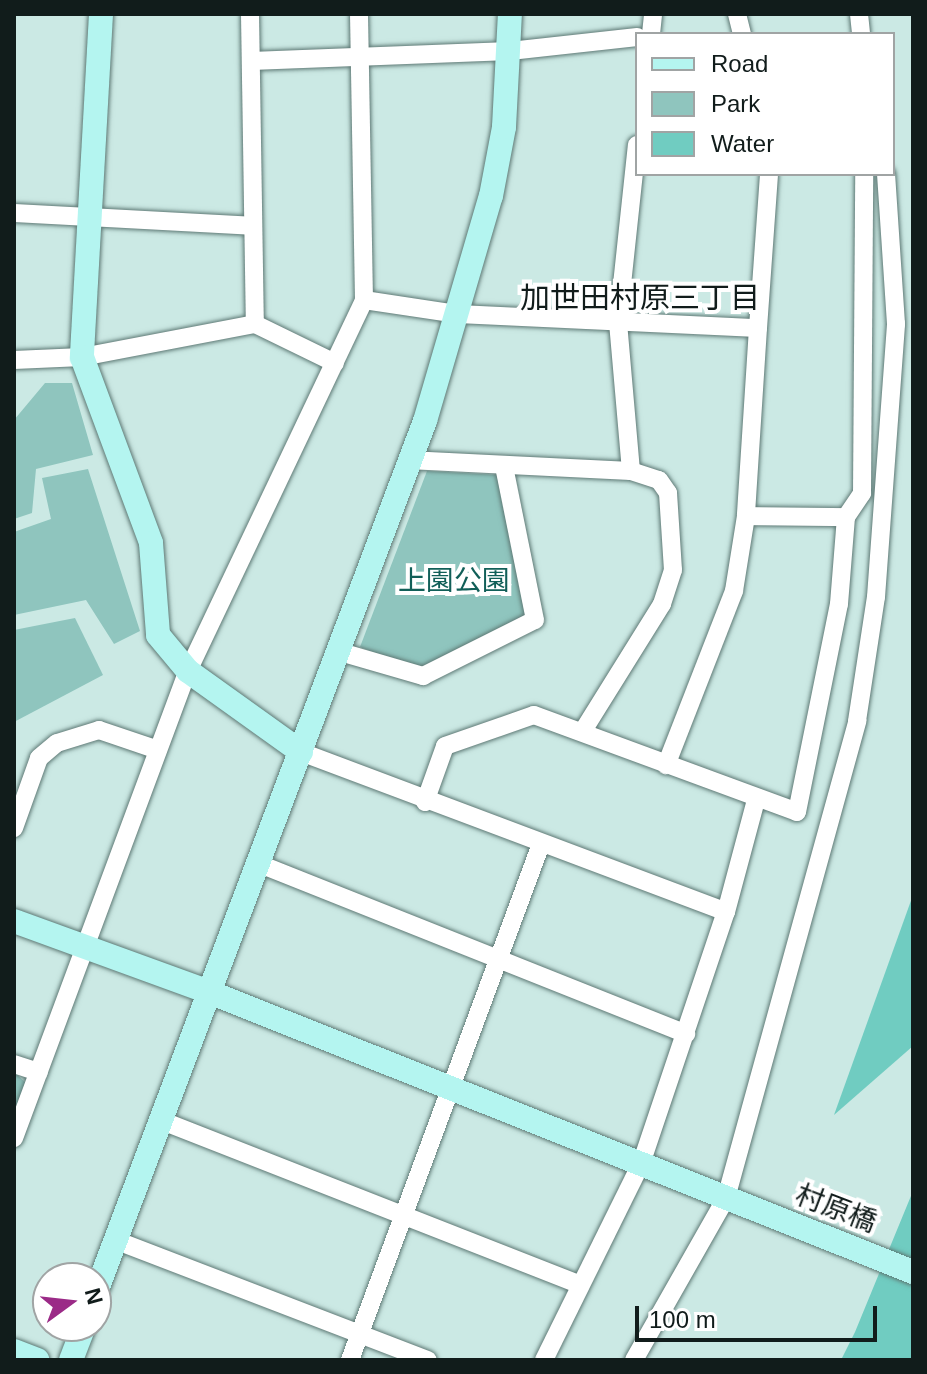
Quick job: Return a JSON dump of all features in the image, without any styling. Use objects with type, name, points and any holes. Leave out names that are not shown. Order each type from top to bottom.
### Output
[{"type":"street","points":[[101,14],[82,357],[151,543],[158,635],[188,671],[301,752],[425,802],[726,912]]},
{"type":"street","points":[[250,14],[255,324]]},
{"type":"street","points":[[14,1138],[188,671],[364,300],[359,14]]},
{"type":"street","points":[[107,1262],[301,752],[458,314],[491,196],[510,51],[510,14]]},
{"type":"street","points":[[251,61],[510,51],[635,37]]},
{"type":"street","points":[[631,471],[618,322],[635,164]]},
{"type":"street","points":[[666,765],[734,591],[746,516],[769,176]]},
{"type":"street","points":[[425,802],[445,746],[534,715],[583,731],[756,800],[797,812],[839,604],[846,517],[862,493],[864,176]]},
{"type":"street","points":[[634,1360],[731,1200],[833,822],[868,654],[896,324],[886,176]]},
{"type":"street","points":[[14,213],[252,226]]},
{"type":"street","points":[[364,300],[458,314],[758,328]]},
{"type":"street","points":[[14,360],[82,357],[255,324],[335,363]]},
{"type":"street","points":[[408,460],[631,471],[659,480],[668,493],[673,570],[662,604],[583,731]]},
{"type":"street","points":[[337,651],[423,676],[535,620],[504,466]]},
{"type":"street","points":[[746,516],[846,517]]},
{"type":"street","points":[[14,828],[39,758],[57,743],[99,730],[158,750]]},
{"type":"street","points":[[544,1360],[641,1164],[726,912],[756,800]]},
{"type":"street","points":[[350,1360],[541,844]]},
{"type":"street","points":[[257,863],[686,1034]]},
{"type":"street","name":"村原橋","points":[[14,921],[209,992],[913,1272]]},
{"type":"street","points":[[14,1064],[39,1072]]},
{"type":"street","points":[[160,1120],[580,1285]]},
{"type":"street","points":[[115,1240],[428,1360]]},
{"type":"street","points":[[14,1351],[37,1360]]},
{"type":"green space","points":[[45,383],[72,383],[93,455],[36,469],[32,513],[14,519],[14,420]]},
{"type":"green space","points":[[88,469],[140,631],[114,644],[86,600],[14,615],[14,532],[51,519],[42,478]]},
{"type":"green space","name":"上園公園","points":[[427,471],[499,475],[527,614],[420,670],[360,647]]},
{"type":"green space","points":[[75,618],[103,675],[14,722],[14,630]]},
{"type":"green space","points":[[14,1072],[26,1083],[14,1115]]},
{"type":"water","points":[[913,895],[913,1046],[834,1115]]},
{"type":"water","points":[[913,1191],[913,1360],[841,1360],[855,1332]]},
{"type":"district","name":"加世田村原三丁目","points":[[640,298]]}]
